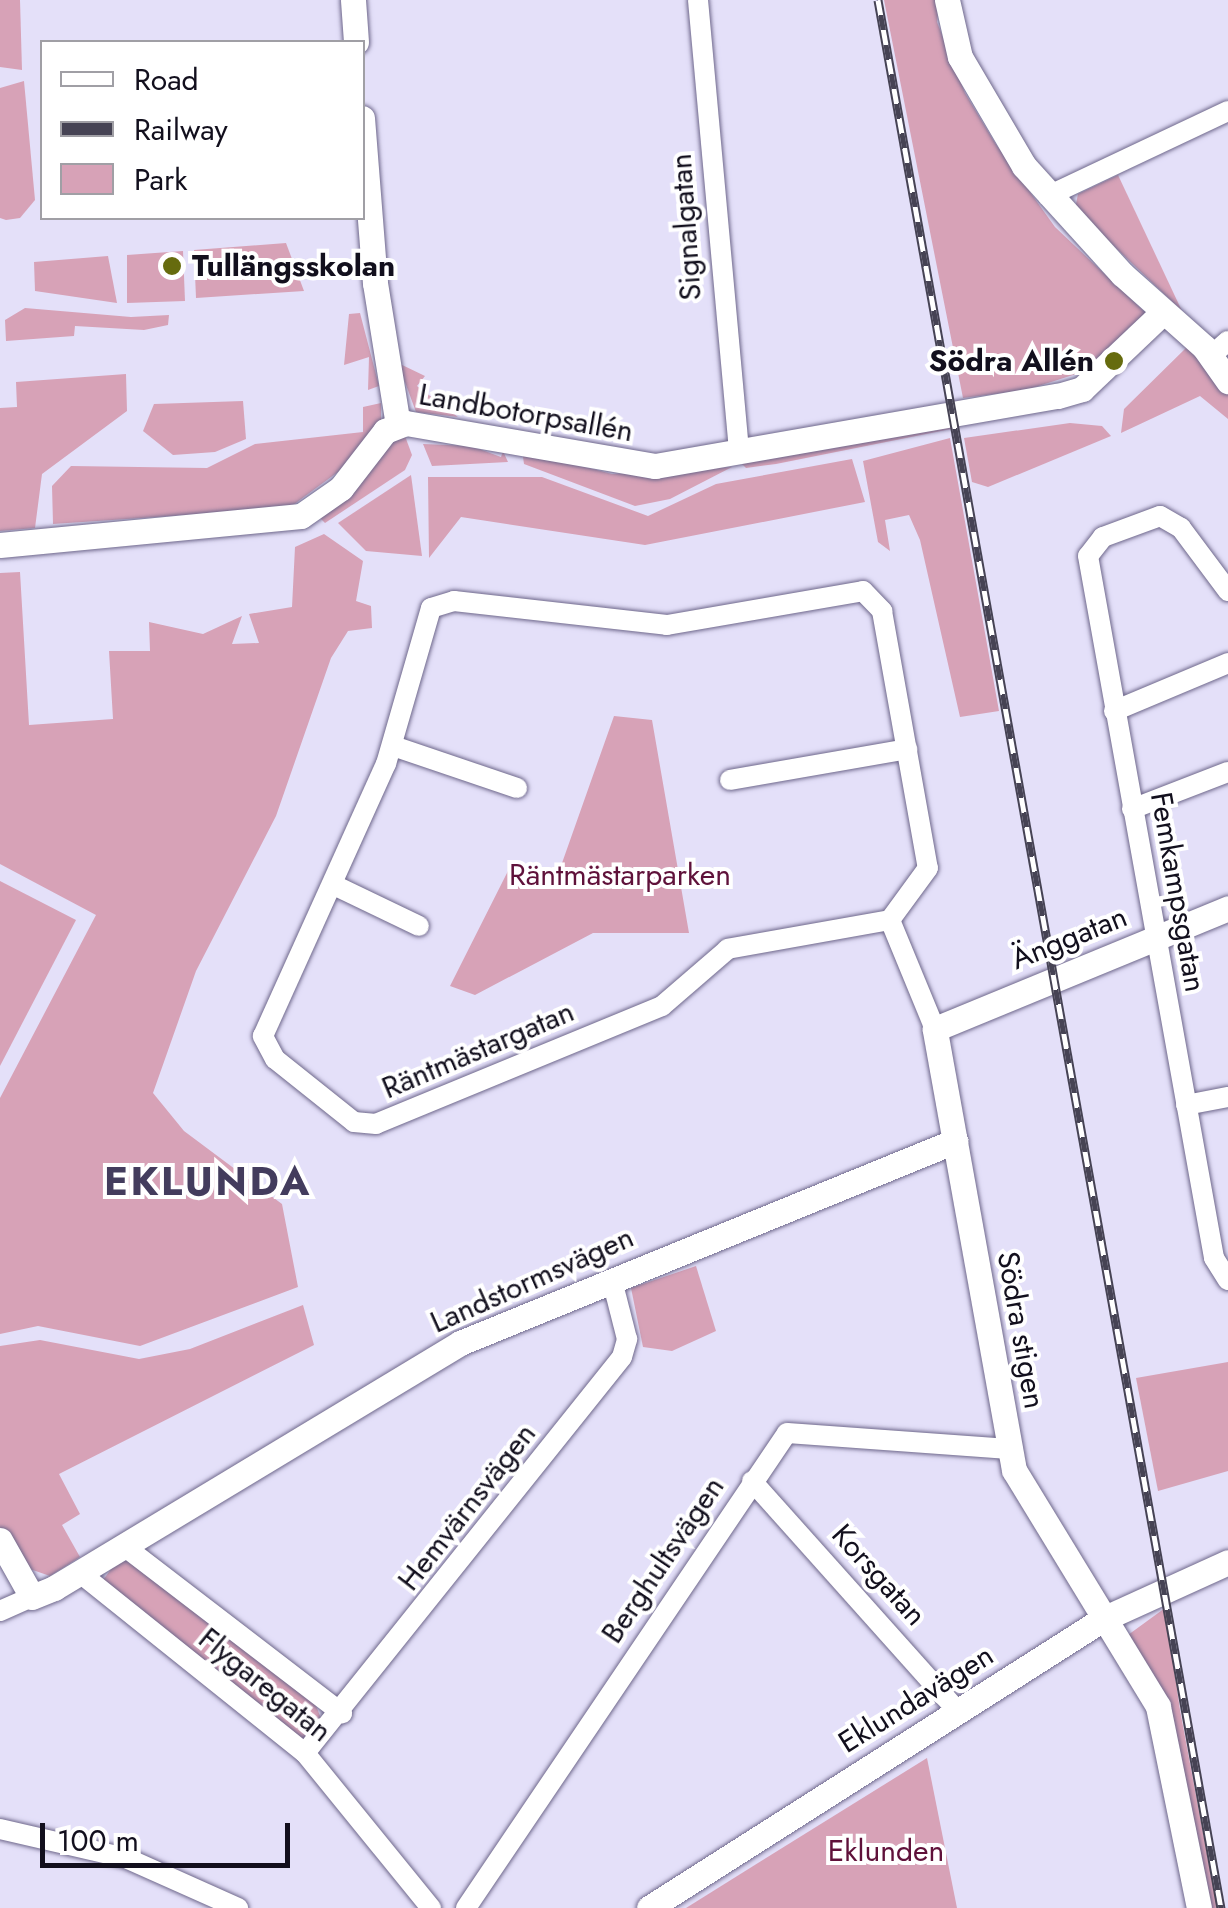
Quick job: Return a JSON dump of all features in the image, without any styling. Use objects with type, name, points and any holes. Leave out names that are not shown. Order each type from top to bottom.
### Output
[{"type":"street","points":[[353,0],[356,40]]},
{"type":"street","name":"Signalgatan","points":[[698,0],[739,448]]},
{"type":"street","points":[[947,0],[953,40],[981,98],[1048,196],[1163,312],[1219,349],[1228,381]]},
{"type":"street","points":[[1048,196],[1228,111]]},
{"type":"street","points":[[365,156],[375,283],[398,425]]},
{"type":"street","name":"Landbotorpsallén","points":[[0,545],[302,516],[341,488],[398,425],[626,466],[1082,389],[1163,312]]},
{"type":"street","name":"Femkampsgatan","points":[[1228,591],[1172,519],[1123,528],[1088,556],[1214,1258],[1228,1280]]},
{"type":"street","name":"Räntmästargatan","points":[[863,592],[882,611],[928,868],[890,920],[728,949],[662,1006],[364,1126],[275,1059],[263,1036],[336,886],[393,746],[426,622],[439,602],[634,626],[863,592]]},
{"type":"street","points":[[1114,712],[1228,663]]},
{"type":"street","points":[[393,746],[517,788]]},
{"type":"street","points":[[730,780],[907,748]]},
{"type":"street","points":[[1132,810],[1228,772]]},
{"type":"street","points":[[336,886],[419,926]]},
{"type":"street","name":"Änggatan","points":[[935,1029],[1228,908]]},
{"type":"street","points":[[890,920],[935,1029]]},
{"type":"street","name":"Södra stigen","points":[[935,1029],[1009,1449],[1026,1500],[1163,1718],[1199,1908]]},
{"type":"street","points":[[1186,1105],[1228,1096]]},
{"type":"street","name":"Landstormsvägen","points":[[0,1611],[80,1573],[460,1343],[955,1141]]},
{"type":"street","name":"Hemvärnsvägen","points":[[305,1754],[342,1713],[622,1357],[628,1339],[612,1280]]},
{"type":"street","name":"Berghultsvägen","points":[[466,1908],[786,1433],[1009,1449]]},
{"type":"street","name":"Korsgatan","points":[[752,1481],[958,1711]]},
{"type":"street","points":[[0,1540],[32,1597]]},
{"type":"street","name":"Flygaregatan","points":[[124,1546],[342,1713]]},
{"type":"street","name":"Eklundavägen","points":[[649,1908],[1103,1619],[1228,1562]]},
{"type":"street","name":"Flygaregatan","points":[[80,1573],[305,1754],[431,1908]]},
{"type":"street","points":[[0,1829],[99,1848],[238,1908]]},
{"type":"green space","points":[[0,0],[20,0],[22,70],[0,67]]},
{"type":"green space","points":[[884,0],[939,0],[937,22],[965,93],[995,143],[1055,227],[1150,317],[1095,368],[1026,390],[963,398]]},
{"type":"green space","points":[[24,81],[35,200],[20,218],[6,220],[0,218],[0,88]]},
{"type":"green space","points":[[1118,175],[1182,311],[1075,209],[1078,194]]},
{"type":"green space","points":[[286,243],[304,291],[196,298],[194,250]]},
{"type":"green space","points":[[183,251],[185,301],[127,303],[127,255]]},
{"type":"green space","points":[[108,256],[117,303],[35,291],[34,262]]},
{"type":"green space","points":[[25,308],[131,317],[169,315],[168,325],[144,330],[75,326],[74,336],[6,341],[5,320]]},
{"type":"green space","points":[[360,313],[379,386],[368,390],[369,357],[344,365],[349,314]]},
{"type":"green space","points":[[1190,344],[1228,392],[1228,419],[1200,396],[1121,433],[1124,409]]},
{"type":"green space","points":[[398,363],[425,376],[417,386],[458,417],[416,412]]},
{"type":"green space","points":[[126,374],[127,411],[42,474],[35,528],[0,531],[0,408],[17,407],[16,382]]},
{"type":"green space","points":[[243,401],[246,439],[215,452],[173,455],[143,431],[154,404]]},
{"type":"green space","points":[[381,403],[381,421],[342,469],[289,508],[53,524],[52,486],[71,466],[207,468],[255,444],[363,432],[363,407]]},
{"type":"green space","points":[[950,423],[951,429],[776,464],[746,468],[738,460]]},
{"type":"green space","points":[[1070,423],[1102,426],[1111,436],[988,487],[972,482],[964,438]]},
{"type":"green space","points":[[405,436],[412,455],[405,470],[325,523],[319,517],[391,441]]},
{"type":"green space","points":[[950,438],[999,711],[960,717],[920,540],[909,515],[885,520],[890,551],[878,542],[863,461]]},
{"type":"green space","points":[[423,444],[471,446],[501,457],[503,451],[508,462],[432,466]]},
{"type":"green space","points":[[522,450],[612,474],[732,467],[670,499],[635,506],[524,464]]},
{"type":"green space","points":[[852,459],[865,502],[645,545],[461,517],[429,558],[428,477],[542,477],[648,516],[716,484]]},
{"type":"green space","points":[[411,475],[422,556],[366,551],[338,523]]},
{"type":"green space","points":[[324,534],[363,561],[356,601],[371,606],[372,628],[348,631],[331,658],[276,816],[196,971],[153,1093],[184,1131],[282,1204],[298,1287],[140,1346],[38,1326],[0,1334],[0,1098],[96,915],[0,864],[0,573],[20,572],[29,725],[113,719],[109,651],[150,651],[149,622],[203,634],[242,616],[232,644],[259,643],[249,614],[292,607],[295,547]]},
{"type":"green space","name":"Räntmästarparken","points":[[614,716],[652,720],[689,933],[593,933],[475,995],[450,986],[512,863],[556,880]]},
{"type":"green space","points":[[0,881],[76,920],[0,1066]]},
{"type":"green space","points":[[696,1266],[716,1331],[672,1351],[643,1347],[631,1288]]},
{"type":"green space","points":[[303,1305],[314,1345],[59,1474],[80,1514],[62,1525],[80,1557],[50,1576],[24,1567],[0,1527],[0,1346],[40,1340],[139,1359],[190,1349]]},
{"type":"green space","points":[[1228,1362],[1228,1471],[1158,1491],[1136,1378]]},
{"type":"green space","points":[[121,1556],[315,1703],[322,1721],[303,1739],[103,1580]]},
{"type":"green space","points":[[1165,1608],[1217,1908],[1209,1908],[1172,1716],[1128,1635]]},
{"type":"green space","name":"Eklunden","points":[[927,1758],[957,1908],[686,1908],[742,1873]]},
{"type":"railway","points":[[878,0],[1221,1908]]},
{"type":"place","name":"Tullängsskolan","points":[[172,266]]},
{"type":"place","name":"Södra Allén","points":[[1114,361]]},
{"type":"district","name":"EKLUNDA","points":[[208,1181]]}]
